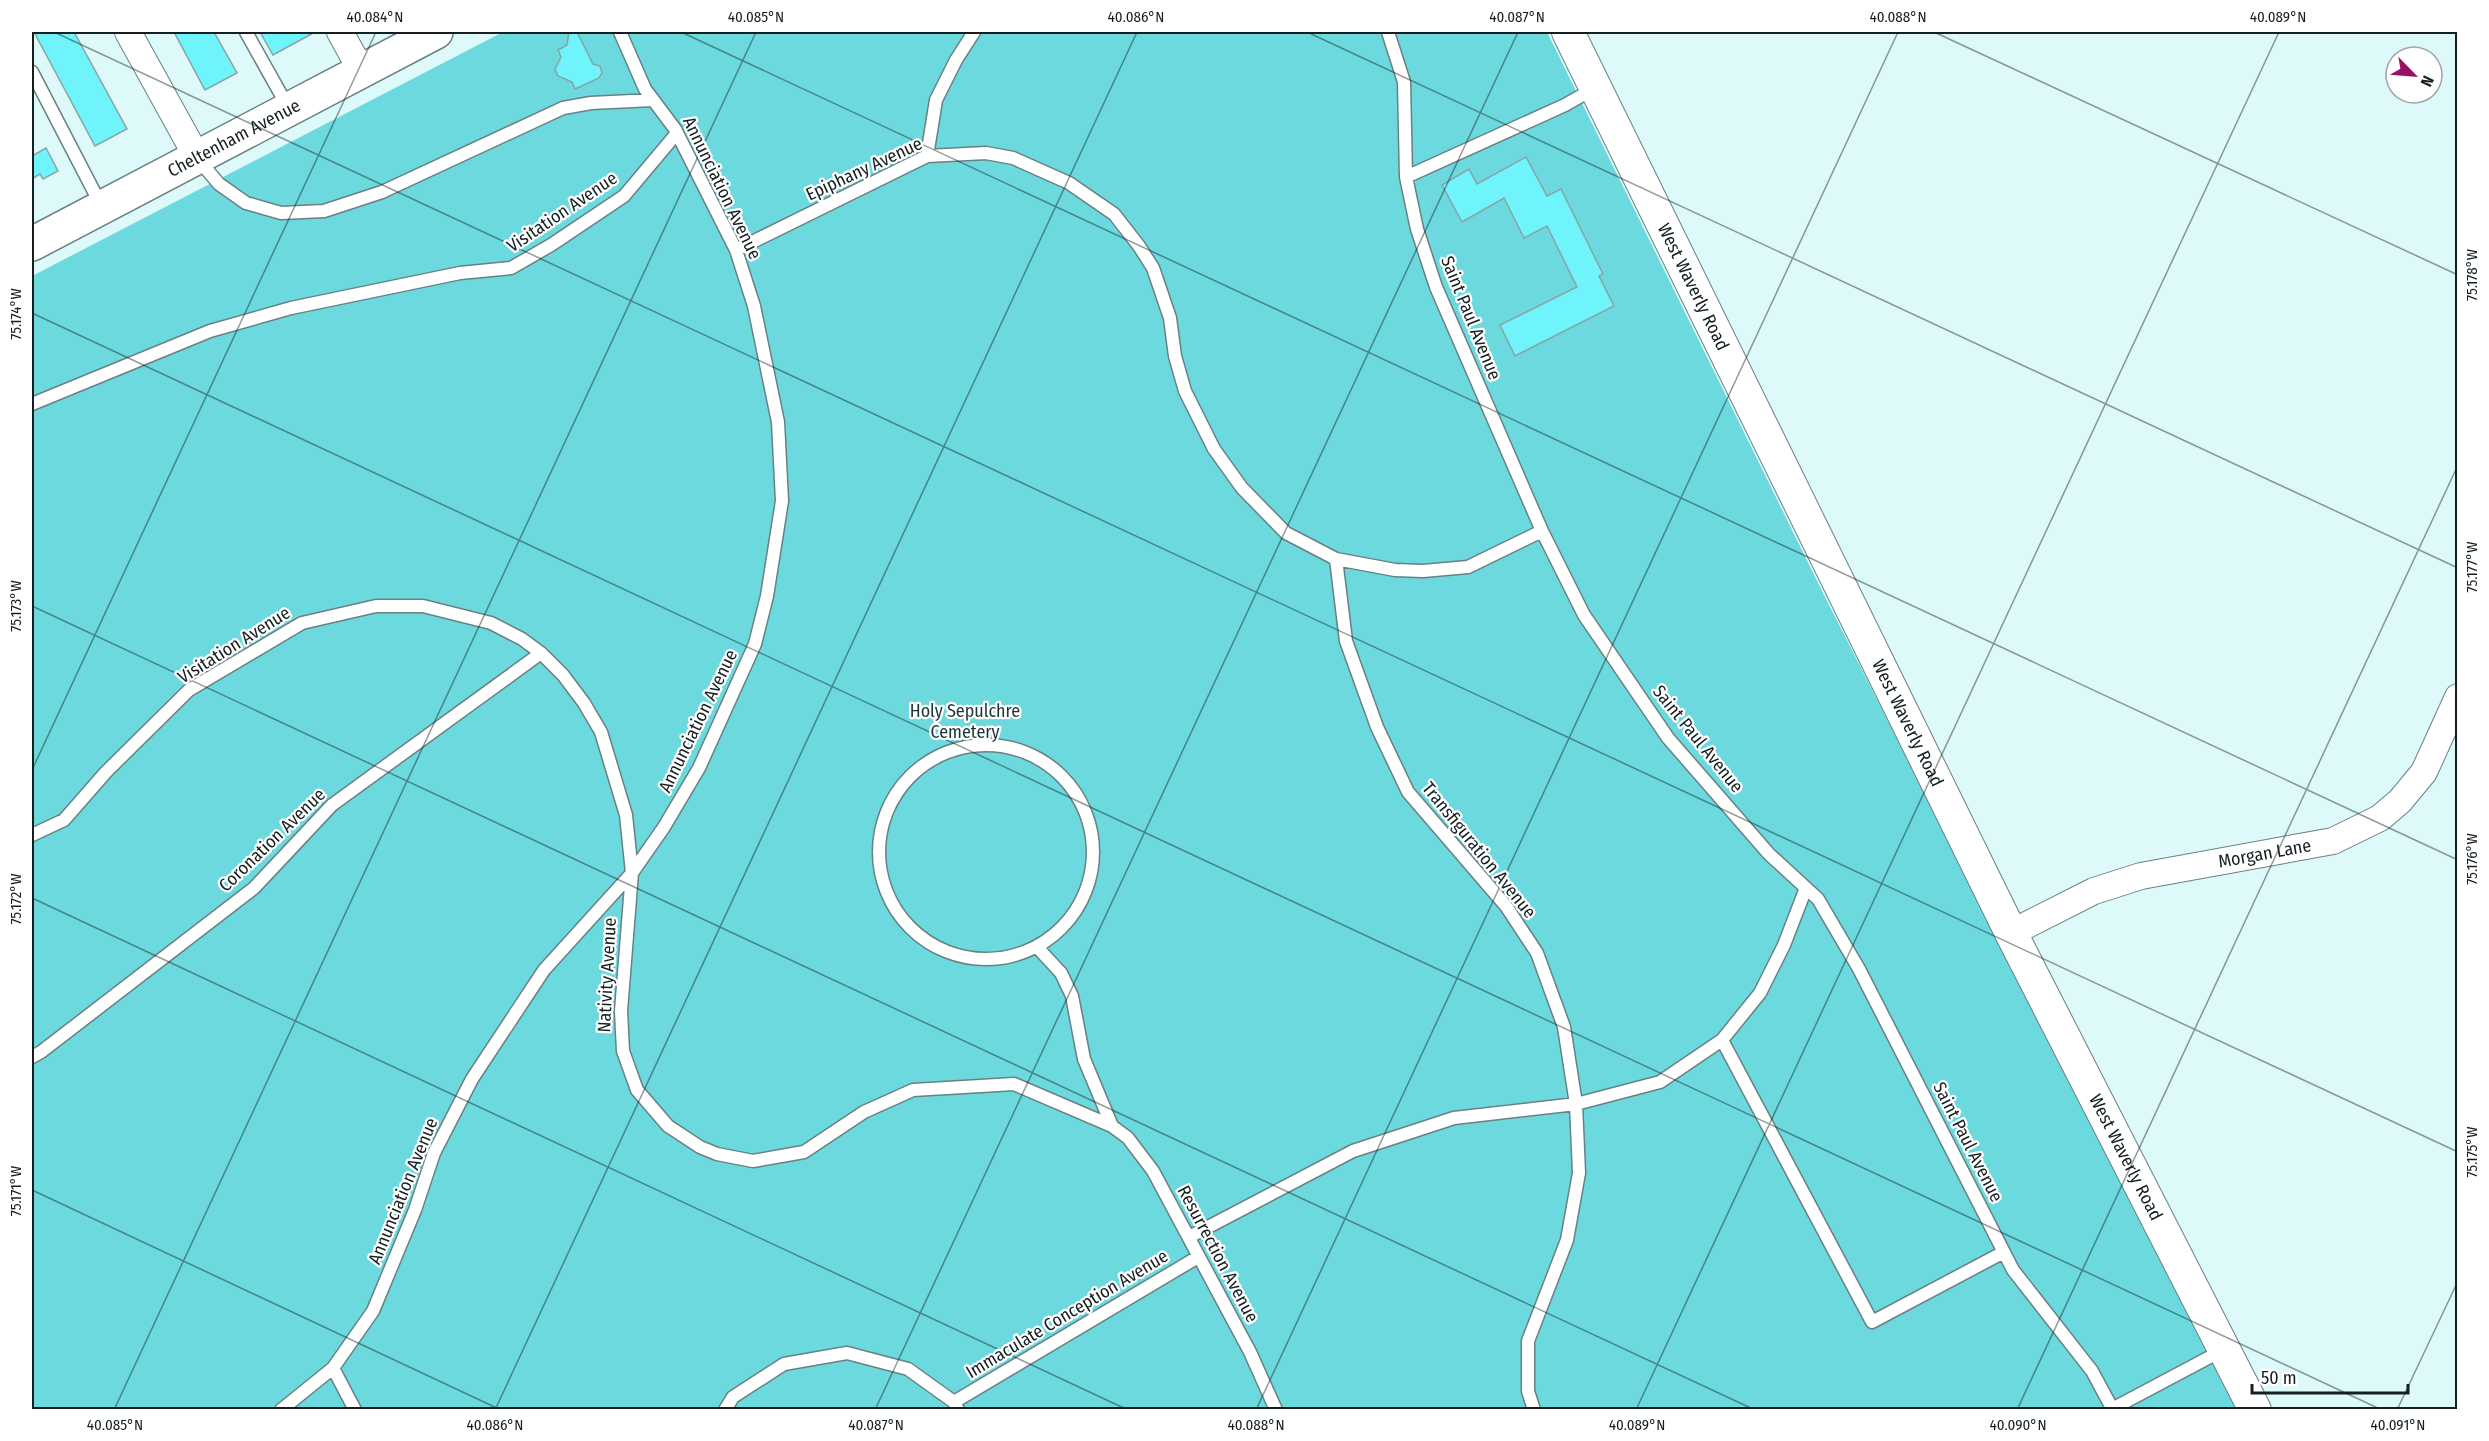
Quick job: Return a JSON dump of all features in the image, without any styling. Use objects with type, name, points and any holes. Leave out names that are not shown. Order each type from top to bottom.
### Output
[{"type":"main road","name":"Cheltenham Avenue","points":[[32,244],[436,32]]},
{"type":"street","points":[[128,32],[197,157]]},
{"type":"street","points":[[340,32],[361,70]]},
{"type":"street","name":"West Waverly Road","points":[[1568,32],[2011,933],[2255,1410]]},
{"type":"street","name":"Morgan Lane","points":[[2011,933],[2094,891],[2141,876],[2333,841],[2380,818],[2400,801],[2424,772],[2457,697]]},
{"type":"lane","points":[[246,32],[288,108]]},
{"type":"lane","name":"Annunciation Avenue","points":[[281,1410],[333,1368],[373,1311],[415,1210],[434,1154],[472,1079],[544,970],[632,873],[664,827],[712,742],[755,644],[767,596],[782,501],[778,422],[754,306],[736,250],[677,134],[645,89],[620,32]]},
{"type":"lane","points":[[927,156],[936,100],[956,60],[974,32]]},
{"type":"lane","name":"Saint Paul Avenue","points":[[1388,32],[1404,82],[1406,177],[1417,229],[1436,287],[1542,531],[1584,615],[1668,738],[1769,854],[1818,899],[1859,969],[2013,1270],[2092,1371],[2112,1409]]},
{"type":"lane","points":[[32,72],[102,207]]},
{"type":"lane","points":[[1406,177],[1565,105],[1597,87]]},
{"type":"lane","points":[[197,157],[219,184],[246,202],[281,213],[324,212],[382,192],[563,108],[591,103],[653,100]]},
{"type":"lane","name":"Visitation Avenue","points":[[32,404],[210,331],[291,308],[460,273],[511,267],[551,245],[624,196],[677,134]]},
{"type":"lane","name":"Epiphany Avenue","points":[[736,250],[927,156],[986,153],[1013,158],[1055,174],[1114,214],[1153,268],[1170,318],[1175,357],[1185,391],[1214,449],[1242,488],[1287,533],[1336,559],[1395,570],[1423,571],[1468,567],[1542,531]]},
{"type":"lane","name":"Transfiguration Avenue","points":[[1336,559],[1346,641],[1377,727],[1408,792],[1506,906],[1537,953],[1564,1027],[1576,1104],[1579,1173],[1567,1240],[1528,1341],[1528,1391],[1534,1410]]},
{"type":"lane","name":"Visitation Avenue","points":[[32,835],[64,820],[106,772],[189,690],[302,623],[376,606],[423,606],[491,623],[522,639],[541,653],[563,675],[602,732],[626,815],[632,873]]},
{"type":"lane","name":"Coronation Avenue","points":[[32,1057],[254,888],[332,805],[541,653]]},
{"type":"lane","points":[[1000,745],[1032,755],[1060,774],[1080,801],[1092,832],[1092,866],[1083,899],[1063,927],[1037,947],[1001,959],[964,958],[929,944],[901,920],[883,887],[878,849],[885,813],[905,781],[934,757],[966,746],[1000,745]]},
{"type":"lane","name":"Nativity Avenue","points":[[632,873],[621,1011],[623,1051],[637,1090],[651,1108],[668,1126],[700,1148],[753,1161],[804,1152],[864,1112],[913,1090],[1014,1084],[1112,1126]]},
{"type":"lane","points":[[1189,1237],[1353,1151],[1454,1118],[1576,1104],[1660,1082],[1722,1040],[1760,993],[1784,945],[1806,888]]},
{"type":"lane","points":[[1037,947],[1061,973],[1072,996],[1084,1059],[1112,1126]]},
{"type":"lane","points":[[1722,1040],[1872,1322],[2004,1252]]},
{"type":"lane","name":"Resurrection Avenue","points":[[1112,1126],[1128,1138],[1152,1171],[1250,1352],[1276,1410]]},
{"type":"lane","name":"Immaculate Conception Avenue","points":[[956,1406],[1198,1257]]},
{"type":"lane","points":[[2112,1409],[2224,1350]]},
{"type":"lane","points":[[725,1410],[733,1397],[784,1364],[847,1353],[908,1369],[956,1406]]},
{"type":"lane","points":[[333,1368],[355,1410]]},
{"type":"green space","name":"Holy Sepulchre Cemetery","points":[[503,32],[1547,32],[1824,595],[2237,1409],[32,1410],[32,276]]},
{"type":"building","points":[[34,32],[74,32],[127,129],[95,146]]},
{"type":"building","points":[[174,32],[214,32],[237,73],[205,90]]},
{"type":"building","points":[[260,32],[315,32],[273,55]]},
{"type":"building","points":[[569,32],[577,32],[593,64],[600,66],[602,73],[599,78],[575,89],[572,82],[558,76],[555,69],[561,57],[558,50],[567,45]]},
{"type":"building","points":[[46,148],[58,171],[43,179],[40,174],[32,179],[32,156]]},
{"type":"building","points":[[1526,157],[1547,196],[1561,189],[1603,274],[1599,276],[1614,306],[1515,356],[1500,325],[1577,287],[1547,226],[1524,238],[1504,198],[1462,222],[1442,185],[1469,169],[1477,184]]}]
